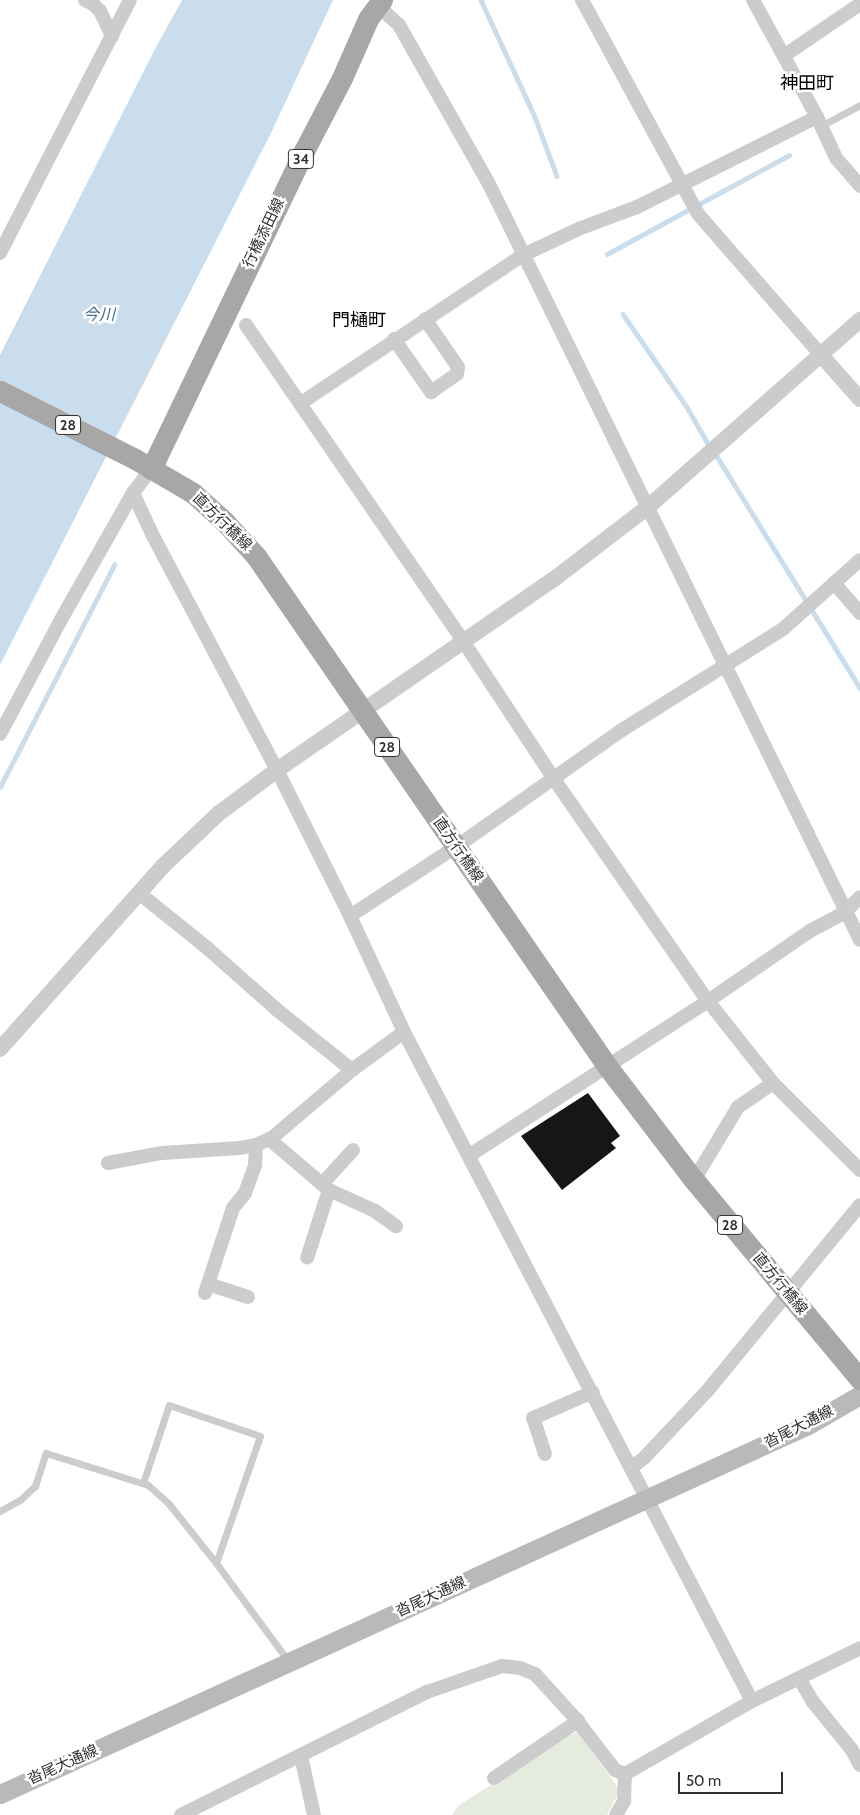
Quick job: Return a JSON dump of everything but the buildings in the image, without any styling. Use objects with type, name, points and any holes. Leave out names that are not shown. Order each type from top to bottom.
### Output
[{"type":"main road","name":"行橋添田線","points":[[143,464],[342,78],[377,2]]},
{"type":"main road","name":"直方行橋線","points":[[0,390],[143,464],[193,493],[224,521],[256,556],[606,1066],[694,1180],[860,1379]]},
{"type":"main road","name":"沓尾大通線","points":[[0,1794],[808,1425],[860,1394]]},
{"type":"street","points":[[86,0],[100,11],[112,36]]},
{"type":"street","points":[[0,253],[130,0]]},
{"type":"street","points":[[582,0],[680,185],[698,214],[860,399]]},
{"type":"street","points":[[753,0],[785,55],[836,158],[860,186]]},
{"type":"street","points":[[377,2],[399,25],[488,184],[860,940]]},
{"type":"street","points":[[785,55],[860,4]]},
{"type":"street","points":[[301,403],[394,339],[523,256],[581,228],[637,207],[680,185],[819,121]]},
{"type":"street","points":[[394,339],[431,392],[457,374],[458,367],[425,319]]},
{"type":"street","points":[[0,1050],[162,867],[218,814],[277,770],[558,576],[648,507],[860,320]]},
{"type":"street","points":[[246,326],[301,403],[463,641],[554,779],[708,1000],[773,1083],[860,1170]]},
{"type":"street","points":[[0,734],[62,616],[133,493],[143,464]]},
{"type":"street","points":[[133,493],[152,534],[277,770],[350,916],[404,1032],[593,1392],[646,1499],[752,1701]]},
{"type":"street","points":[[350,916],[456,847],[622,730],[724,664],[783,629],[860,560]]},
{"type":"street","points":[[834,583],[860,612]]},
{"type":"street","points":[[139,893],[206,947],[276,1009],[352,1070]]},
{"type":"street","points":[[470,1156],[810,931],[846,912],[860,897]]},
{"type":"street","points":[[108,1163],[162,1153],[240,1148],[256,1145],[269,1138],[352,1070],[404,1032]]},
{"type":"street","points":[[694,1180],[738,1107],[773,1083]]},
{"type":"street","points":[[269,1138],[325,1187],[375,1212],[396,1226]]},
{"type":"street","points":[[248,1297],[206,1288],[233,1208],[245,1193],[256,1165],[256,1145]]},
{"type":"street","points":[[307,1258],[325,1187],[352,1150]]},
{"type":"street","points":[[631,1468],[644,1458],[708,1390],[860,1204]]},
{"type":"street","points":[[545,1454],[533,1418],[593,1392]]},
{"type":"street","points":[[625,1774],[752,1701],[860,1648]]},
{"type":"street","points":[[181,1815],[427,1692],[502,1666],[520,1668],[535,1674],[578,1722],[615,1770],[625,1774]]},
{"type":"street","points":[[800,1678],[813,1702],[852,1750],[860,1766]]},
{"type":"street","points":[[494,1778],[578,1722]]},
{"type":"street","points":[[301,1756],[314,1815]]},
{"type":"street","points":[[616,1815],[624,1800],[625,1774]]},
{"type":"lane","points":[[819,121],[860,105]]},
{"type":"lane","points":[[143,1483],[169,1405],[260,1436],[216,1563]]},
{"type":"lane","points":[[0,1511],[20,1500],[35,1486],[46,1453],[143,1483],[158,1492],[216,1563],[289,1662]]},
{"type":"green space","points":[[577,1732],[620,1790],[607,1815],[452,1815],[458,1806],[565,1737]]},
{"type":"water","name":"今川","points":[[182,0],[333,0],[271,133],[0,665],[0,355],[155,49]]},
{"type":"waterway","points":[[481,0],[535,117],[557,176]]},
{"type":"waterway","points":[[607,254],[789,155]]},
{"type":"waterway","points":[[623,314],[687,407],[710,447]]},
{"type":"waterway","points":[[715,453],[860,688]]},
{"type":"waterway","points":[[0,787],[114,565]]},
{"type":"district","name":"神田町","points":[[807,83]]},
{"type":"district","name":"門樋町","points":[[359,320]]}]
